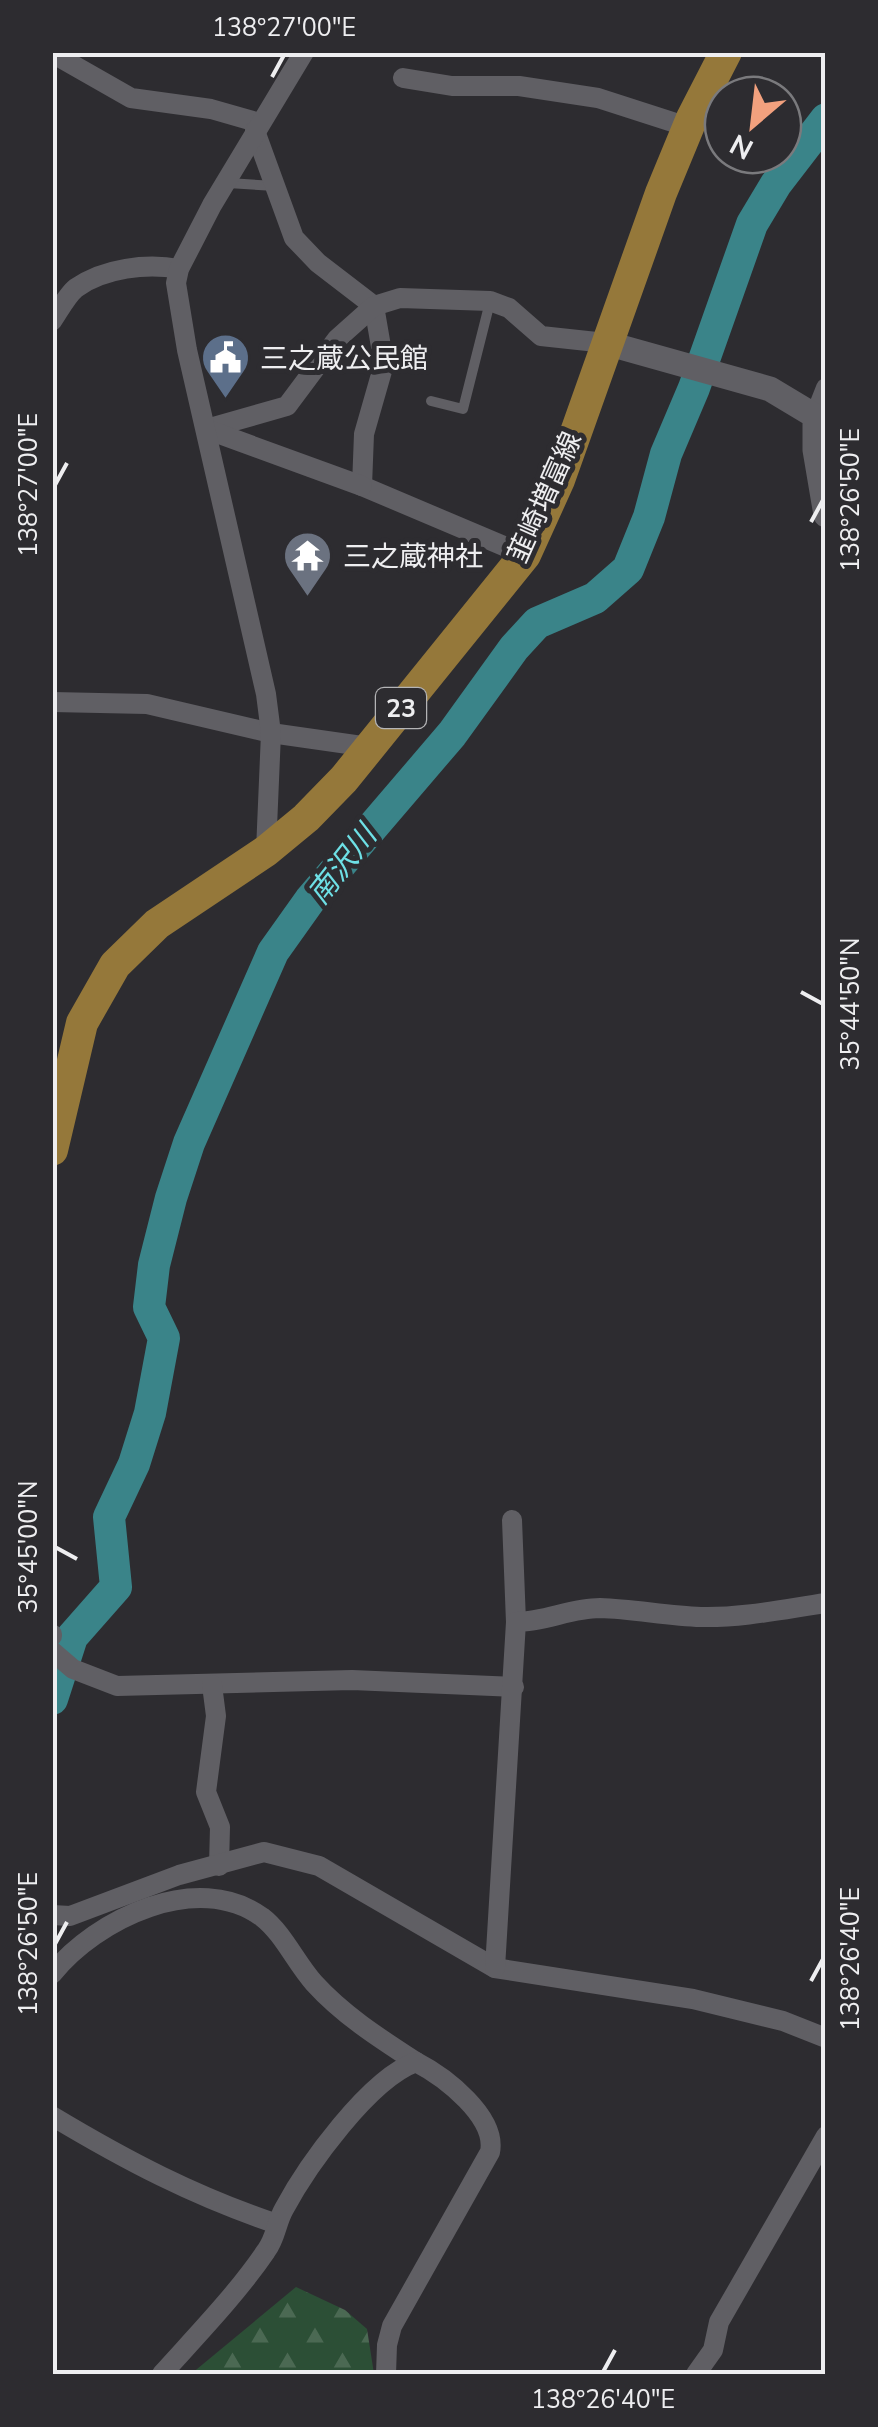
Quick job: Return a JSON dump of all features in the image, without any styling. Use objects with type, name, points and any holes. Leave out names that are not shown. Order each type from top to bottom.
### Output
[{"type":"main road","name":"韮崎増富線","points":[[52,1150],[82,1023],[115,965],[156,924],[266,850],[306,818],[524,556],[558,480],[660,193],[726,52]]},
{"type":"street","points":[[266,850],[271,733],[266,694],[187,350],[176,283],[179,270],[225,183],[304,52]]},
{"type":"street","points":[[52,53],[131,98],[212,110],[257,127]]},
{"type":"street","points":[[403,78],[452,86],[519,86],[598,98],[688,127]]},
{"type":"street","points":[[257,127],[294,238],[318,263],[374,306],[384,364],[364,434],[362,486]]},
{"type":"street","points":[[52,322],[74,288],[122,269],[152,264],[179,270]]},
{"type":"street","points":[[206,428],[287,406],[337,340],[374,306],[400,298],[490,301],[509,308],[541,336],[606,343],[770,389],[820,420]]},
{"type":"street","points":[[826,388],[815,450],[826,515]]},
{"type":"street","points":[[206,428],[362,486],[524,556]]},
{"type":"street","points":[[52,702],[147,704],[271,733],[369,746]]},
{"type":"street","points":[[495,1968],[514,1687],[512,1520]]},
{"type":"street","points":[[516,1622],[537,1622],[574,1610],[598,1608],[701,1617],[748,1615],[826,1603]]},
{"type":"street","points":[[52,1651],[74,1668],[116,1686],[352,1680],[514,1687]]},
{"type":"street","points":[[212,1684],[216,1716],[206,1792],[220,1827],[219,1866]]},
{"type":"street","points":[[52,1974],[107,1918],[179,1875],[264,1852],[319,1866],[495,1968],[693,1999],[783,2021],[826,2038]]},
{"type":"street","points":[[52,1915],[70,1916],[87,1910],[107,1918],[177,1901],[224,1899],[250,1910],[268,1923],[334,2005],[444,2079],[488,2127],[493,2138],[490,2152],[392,2326],[386,2374]]},
{"type":"street","points":[[162,2374],[267,2250],[277,2224],[319,2154],[348,2118],[382,2085],[416,2062]]},
{"type":"street","points":[[52,2116],[180,2187],[277,2224]]},
{"type":"street","points":[[696,2374],[713,2350],[719,2322],[826,2136]]},
{"type":"lane","points":[[225,183],[276,186]]},
{"type":"lane","points":[[430,401],[463,409],[490,301]]},
{"type":"green space","points":[[296,2287],[345,2310],[367,2329],[374,2374],[191,2374]]},
{"type":"waterway","name":"南沢川","points":[[52,1699],[72,1637],[116,1587],[109,1517],[134,1464],[150,1413],[164,1338],[149,1307],[154,1265],[189,1143],[273,952],[310,900],[452,734],[514,648],[537,623],[595,598],[628,569],[649,517],[666,454],[694,388],[752,224],[776,184],[826,119]]},
{"type":"place","name":"三之蔵公民館","points":[[225,400]]},
{"type":"place","name":"三之蔵神社","points":[[308,598]]}]
